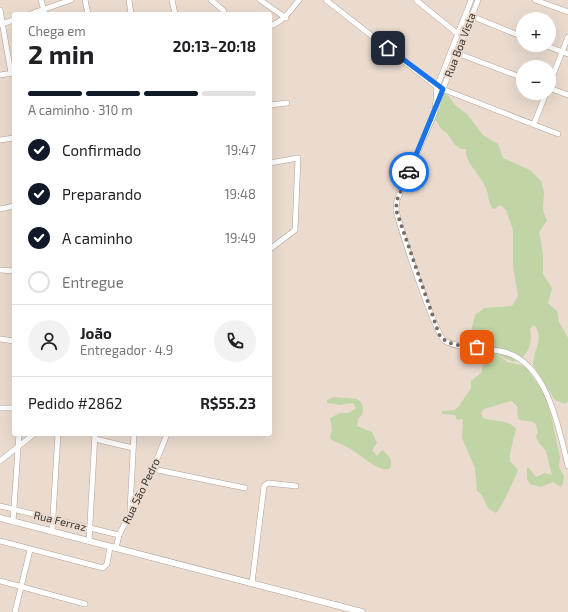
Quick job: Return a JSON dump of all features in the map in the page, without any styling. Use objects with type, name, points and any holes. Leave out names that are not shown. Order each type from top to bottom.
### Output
[{"type":"main road","points":[[0,518],[362,612]]},
{"type":"street","points":[[42,0],[44,12],[71,0]]},
{"type":"street","points":[[85,0],[88,12]]},
{"type":"street","points":[[129,0],[131,12]]},
{"type":"street","points":[[172,0],[175,12]]},
{"type":"street","points":[[211,0],[224,12]]},
{"type":"street","points":[[260,0],[286,18]]},
{"type":"street","points":[[272,25],[286,18],[299,0]]},
{"type":"street","points":[[326,0],[437,87],[558,134]]},
{"type":"street","points":[[416,0],[458,34]]},
{"type":"street","name":"Rua Boa Vista","points":[[436,103],[457,53],[469,15],[471,0]]},
{"type":"street","name":"Rua Boa Vista","points":[[436,103],[437,87],[451,51],[458,34],[478,0]]},
{"type":"street","points":[[535,0],[568,12]]},
{"type":"street","points":[[0,10],[1,24],[12,69]]},
{"type":"street","points":[[469,15],[516,34]]},
{"type":"street","points":[[1,24],[12,21]]},
{"type":"street","points":[[556,67],[568,37]]},
{"type":"street","points":[[556,50],[568,54]]},
{"type":"street","points":[[451,51],[516,75]]},
{"type":"street","points":[[0,75],[12,73]]},
{"type":"street","points":[[556,91],[568,95]]},
{"type":"street","points":[[534,124],[543,100]]},
{"type":"street","points":[[272,105],[287,103]]},
{"type":"street","points":[[436,103],[435,112],[396,206],[399,220],[433,318],[439,334],[445,342],[505,352],[524,363],[539,381],[551,402],[568,466]]},
{"type":"street","points":[[0,140],[12,138]]},
{"type":"street","points":[[272,163],[298,158],[296,230],[272,248]]},
{"type":"street","points":[[0,209],[12,206]]},
{"type":"street","points":[[0,270],[12,271]]},
{"type":"street","points":[[0,339],[12,341]]},
{"type":"street","points":[[0,408],[12,408]]},
{"type":"street","points":[[13,522],[19,436]]},
{"type":"street","points":[[0,461],[31,436]]},
{"type":"street","points":[[52,532],[58,436]]},
{"type":"street","points":[[130,513],[134,436]]},
{"type":"street","name":"Rua São Pedro","points":[[30,550],[98,568],[106,567],[119,535],[153,469],[166,436]]},
{"type":"street","points":[[89,541],[95,437],[133,448]]},
{"type":"street","points":[[153,469],[245,488]]},
{"type":"street","points":[[252,583],[264,486],[268,483],[296,486]]},
{"type":"street","name":"Rua Ferraz","points":[[0,506],[119,535]]},
{"type":"street","points":[[0,541],[30,550],[15,612]]},
{"type":"street","points":[[0,581],[85,604]]},
{"type":"green space","points":[[443,93],[448,95],[455,105],[467,114],[483,135],[498,144],[503,158],[530,170],[541,181],[544,192],[543,210],[547,221],[539,232],[543,254],[543,274],[552,288],[548,303],[557,311],[559,322],[568,338],[568,401],[565,404],[555,400],[533,365],[539,339],[534,325],[530,329],[531,339],[529,348],[523,356],[514,362],[497,355],[508,362],[525,366],[544,393],[551,415],[560,457],[559,467],[564,476],[561,487],[553,482],[541,487],[530,484],[527,479],[527,468],[529,468],[536,477],[545,473],[552,475],[546,451],[536,437],[538,431],[535,423],[518,419],[517,406],[511,401],[484,409],[481,413],[483,418],[505,422],[516,429],[510,453],[510,461],[518,470],[504,500],[496,513],[489,509],[481,494],[477,491],[475,468],[462,438],[463,420],[457,420],[455,415],[443,414],[441,411],[455,410],[471,388],[471,381],[482,372],[482,367],[488,353],[484,352],[472,338],[471,332],[475,315],[484,308],[512,306],[518,296],[513,267],[513,230],[506,210],[500,205],[495,209],[492,208],[484,183],[470,164],[466,154],[466,149],[461,149],[455,145],[434,118],[439,110]]},
{"type":"green space","points":[[334,397],[357,399],[361,402],[363,411],[358,419],[357,426],[372,432],[377,443],[372,450],[377,456],[382,450],[390,458],[391,466],[389,469],[380,468],[374,465],[349,448],[330,438],[332,430],[330,418],[340,413],[349,413],[356,408],[353,403],[340,405],[327,403],[327,400]]},
{"type":"way so far","points":[[409,172],[397,200],[396,210],[439,334],[445,342],[477,347]]},
{"type":"route","points":[[388,48],[437,87],[443,89],[436,103],[435,112],[409,172]]}]
